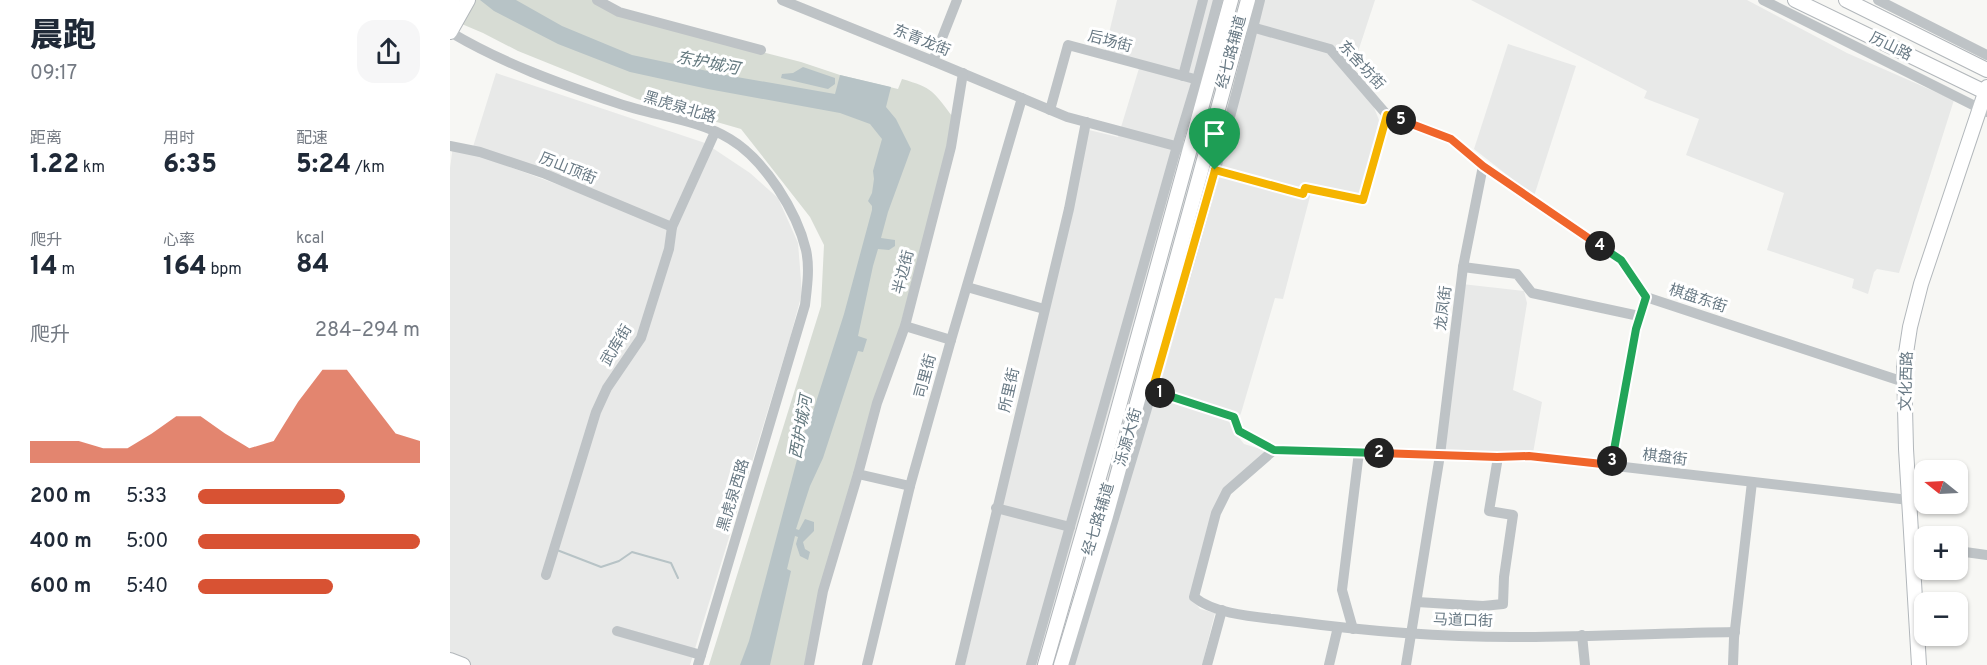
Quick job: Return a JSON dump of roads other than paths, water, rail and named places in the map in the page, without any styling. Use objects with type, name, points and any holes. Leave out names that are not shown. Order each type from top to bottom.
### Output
[{"type":"main road","name":"泺源大街","points":[[1045,665],[1191,150],[1203,81],[1231,0]]},
{"type":"main road","name":"泺源大街","points":[[1060,665],[1106,516],[1248,26],[1248,0]]},
{"type":"main road","name":"历山路","points":[[1796,0],[1986,90]]},
{"type":"main road","name":"历山路","points":[[1846,0],[1987,70]]},
{"type":"main road","points":[[450,31],[463,1]]},
{"type":"main road","name":"文化西路","points":[[1914,526],[1909,500],[1904,382],[1910,327],[1921,284],[1983,110],[1986,90]]},
{"type":"main road","name":"文化西路","points":[[1918,580],[1919,665]]},
{"type":"main road","points":[[450,660],[463,665]]},
{"type":"street","points":[[597,0],[619,12],[762,50]]},
{"type":"street","name":"东青龙街","points":[[782,0],[1067,117],[1191,150]]},
{"type":"street","points":[[933,61],[957,0]]},
{"type":"street","points":[[1183,75],[1203,0]]},
{"type":"street","name":"经七路辅道","points":[[1031,665],[1176,146],[1203,81],[1218,0]]},
{"type":"street","name":"经七路辅道","points":[[1070,665],[1215,170],[1248,26],[1260,0]]},
{"type":"street","points":[[1763,0],[1983,110]]},
{"type":"street","points":[[1878,0],[1987,55]]},
{"type":"street","name":"东舍坊街","points":[[1248,26],[1330,49],[1387,115],[1451,139],[1483,166],[1621,260],[1646,297]]},
{"type":"street","name":"黑虎泉北路","points":[[450,31],[474,47],[551,80],[621,105],[715,132],[748,152],[764,168],[783,196],[799,228],[806,251],[808,278],[805,305],[797,334]]},
{"type":"street","name":"后场街","points":[[1050,110],[1068,45],[1203,81]]},
{"type":"street","name":"半边街","points":[[809,665],[823,591],[877,403],[905,326],[951,147],[963,74]]},
{"type":"street","name":"司里街","points":[[867,665],[910,486],[1022,98]]},
{"type":"street","points":[[1215,170],[1303,194],[1305,188],[1363,200],[1387,115]]},
{"type":"street","name":"所里街","points":[[960,665],[1069,209],[1086,122]]},
{"type":"street","name":"武库街","points":[[546,575],[596,412],[607,388],[640,338],[669,249],[672,227],[715,132]]},
{"type":"street","name":"历山顶街","points":[[450,146],[480,152],[543,173],[672,227]]},
{"type":"street","name":"龙凤街","points":[[1406,665],[1440,454],[1463,267],[1483,166]]},
{"type":"street","points":[[1463,267],[1517,274],[1532,293],[1639,316]]},
{"type":"street","points":[[967,287],[1044,309]]},
{"type":"street","name":"棋盘东街","points":[[1611,465],[1639,316],[1646,297],[1904,382]]},
{"type":"street","points":[[905,326],[951,340]]},
{"type":"street","name":"黑虎泉西路","points":[[700,660],[797,334]]},
{"type":"street","points":[[1152,391],[1234,417],[1239,431],[1274,450]]},
{"type":"street","name":"棋盘街","points":[[1274,450],[1529,456],[1909,500]]},
{"type":"street","name":"马道口街","points":[[1274,450],[1227,491],[1216,513],[1194,597],[1204,605],[1260,617],[1411,634],[1510,637],[1735,632]]},
{"type":"street","points":[[1353,629],[1342,591],[1359,452]]},
{"type":"street","name":"马道口街","points":[[1417,602],[1483,606],[1503,604],[1503,577],[1513,514],[1489,511],[1497,457]]},
{"type":"street","points":[[858,474],[910,486]]},
{"type":"street","points":[[1733,665],[1752,482]]},
{"type":"street","points":[[996,508],[1070,526]]},
{"type":"street","points":[[1968,552],[1987,555]]},
{"type":"street","points":[[1207,665],[1222,610]]},
{"type":"street","points":[[1329,665],[1338,627]]},
{"type":"street","points":[[617,631],[700,660]]},
{"type":"street","points":[[1582,635],[1585,665]]},
{"type":"waterway","points":[[557,550],[601,567],[619,561],[632,552],[671,563],[678,578]]},
{"type":"water label","name":"东护城河","points":[[708,62]]},
{"type":"water label","name":"西护城河","points":[[800,427]]}]
